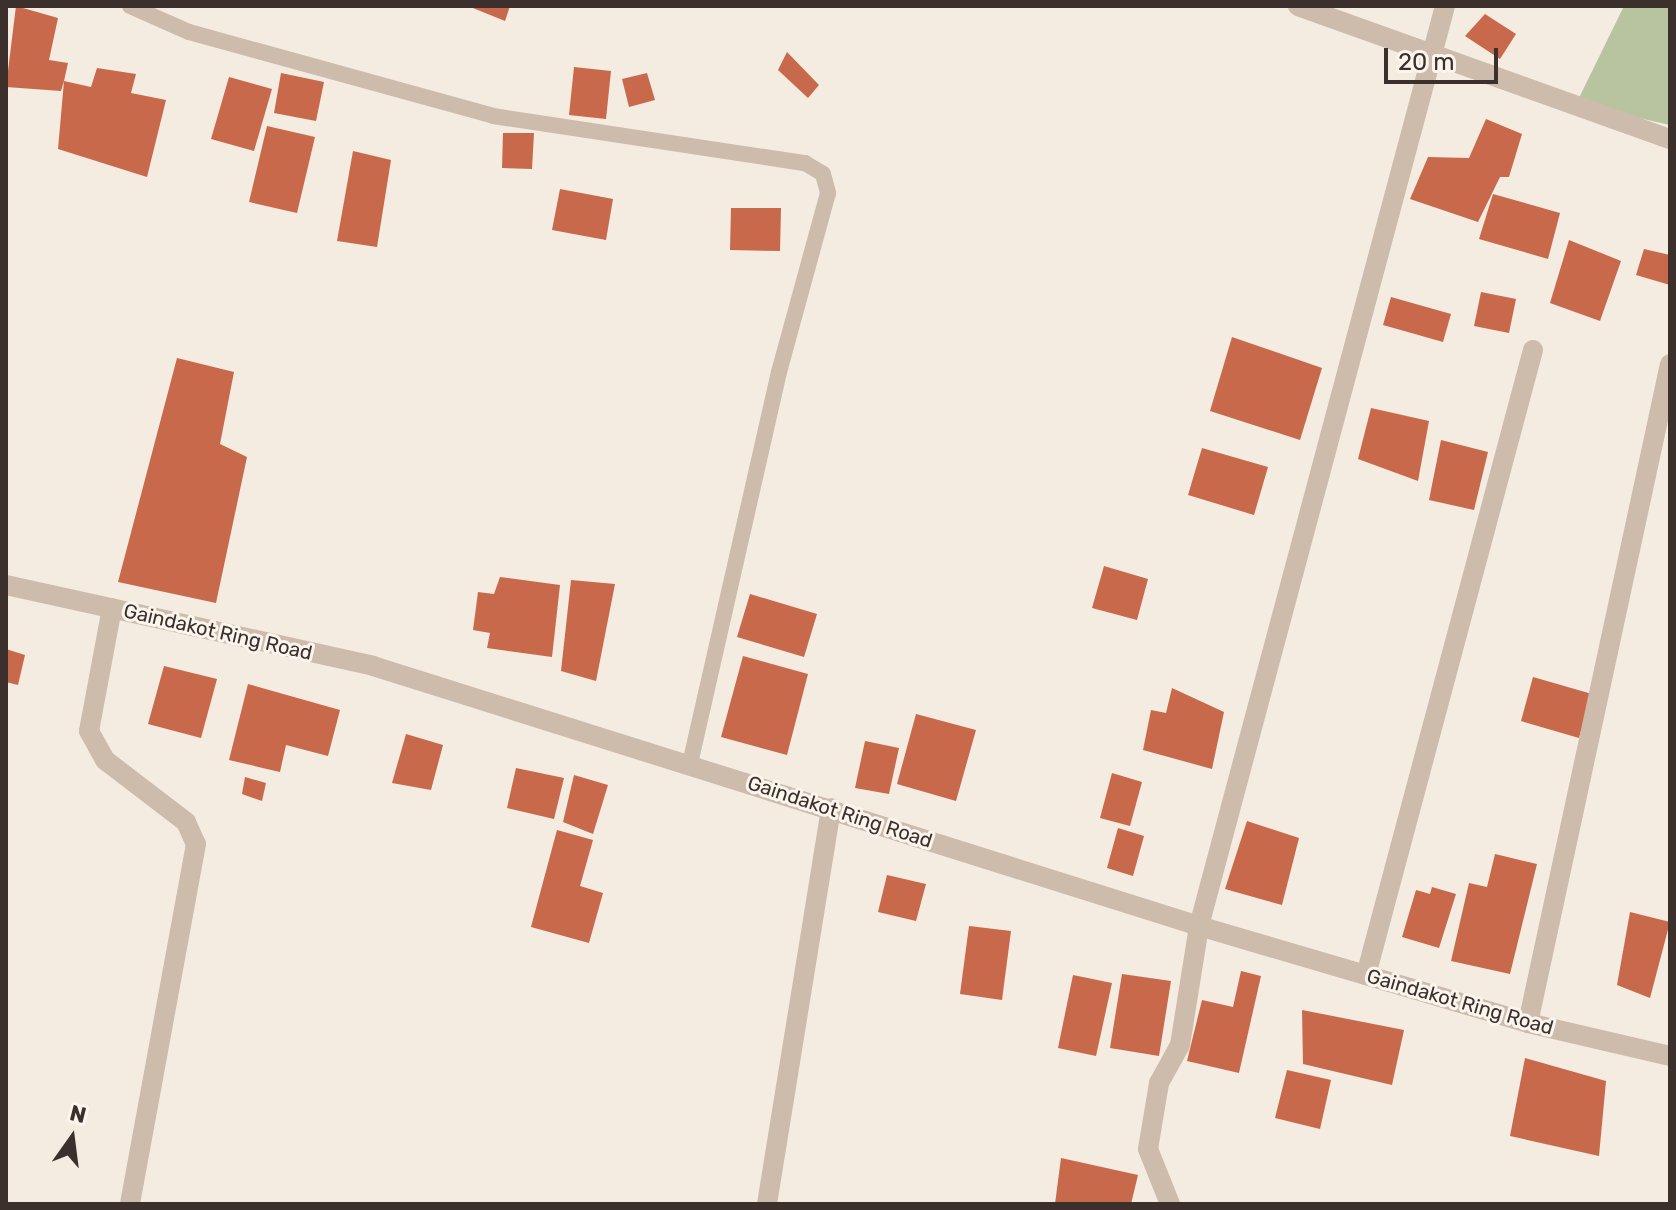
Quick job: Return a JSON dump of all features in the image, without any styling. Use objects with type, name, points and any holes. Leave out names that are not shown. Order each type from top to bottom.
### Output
[{"type":"street","points":[[1298,6],[1432,50],[1506,84],[1670,139]]},
{"type":"street","points":[[1170,1204],[1148,1149],[1159,1083],[1180,1045],[1199,926],[1445,6]]},
{"type":"street","points":[[1366,975],[1533,350]]},
{"type":"street","points":[[1528,1023],[1670,364]]},
{"type":"street","name":"Gaindakot Ring Road","points":[[6,585],[373,666],[690,763],[1199,926],[1528,1023],[1670,1056]]},
{"type":"street","points":[[112,608],[89,731],[105,760],[186,822],[196,844],[130,1204]]},
{"type":"street","points":[[767,1204],[831,808]]},
{"type":"lane","points":[[130,6],[189,32],[493,116],[805,163],[823,174],[828,193],[779,372],[690,763]]},
{"type":"green space","points":[[1624,6],[1670,6],[1670,125],[1576,104]]},
{"type":"building","points":[[16,6],[58,18],[49,60],[68,63],[61,91],[6,87]]},
{"type":"building","points":[[468,6],[510,6],[505,21]]},
{"type":"building","points":[[1485,14],[1516,34],[1500,59],[1465,36]]},
{"type":"building","points":[[787,52],[819,85],[808,98],[778,70]]},
{"type":"building","points":[[574,67],[611,71],[606,119],[569,115]]},
{"type":"building","points":[[97,68],[136,74],[131,93],[166,100],[147,177],[58,149],[64,81],[91,87]]},
{"type":"building","points":[[281,73],[324,82],[316,121],[274,113]]},
{"type":"building","points":[[647,73],[655,100],[629,107],[622,79]]},
{"type":"building","points":[[229,77],[272,89],[254,151],[211,139]]},
{"type":"building","points":[[1486,119],[1522,134],[1509,177],[1500,177],[1478,222],[1410,199],[1428,157],[1469,158]]},
{"type":"building","points":[[267,126],[315,137],[297,213],[249,202]]},
{"type":"building","points":[[503,133],[534,133],[532,169],[502,168]]},
{"type":"building","points":[[353,151],[391,160],[377,247],[337,241]]},
{"type":"building","points":[[560,189],[613,199],[606,240],[552,230]]},
{"type":"building","points":[[1493,194],[1560,213],[1548,259],[1479,239]]},
{"type":"building","points":[[731,208],[781,208],[780,251],[730,250]]},
{"type":"building","points":[[1569,240],[1621,261],[1600,321],[1550,303]]},
{"type":"building","points":[[1644,249],[1670,255],[1670,285],[1636,275]]},
{"type":"building","points":[[1481,292],[1516,299],[1509,333],[1474,326]]},
{"type":"building","points":[[1391,297],[1451,314],[1443,342],[1383,325]]},
{"type":"building","points":[[1232,337],[1322,368],[1300,440],[1210,411]]},
{"type":"building","points":[[177,358],[234,372],[220,444],[247,457],[216,603],[118,582]]},
{"type":"building","points":[[1371,408],[1429,421],[1418,481],[1358,459]]},
{"type":"building","points":[[1441,440],[1488,452],[1474,510],[1429,500]]},
{"type":"building","points":[[1202,448],[1268,467],[1254,515],[1188,495]]},
{"type":"building","points":[[1104,566],[1148,579],[1137,620],[1092,608]]},
{"type":"building","points":[[500,577],[560,585],[552,657],[487,648],[490,633],[473,630],[478,592],[494,594]]},
{"type":"building","points":[[571,580],[615,584],[596,681],[561,671]]},
{"type":"building","points":[[750,594],[817,614],[804,657],[737,637]]},
{"type":"building","points":[[6,649],[25,655],[18,685],[6,682]]},
{"type":"building","points":[[743,656],[808,674],[787,755],[721,737]]},
{"type":"building","points":[[164,666],[217,679],[201,738],[148,724]]},
{"type":"building","points":[[1533,677],[1592,694],[1579,738],[1521,721]]},
{"type":"building","points":[[248,684],[340,710],[328,756],[286,745],[280,772],[229,760]]},
{"type":"building","points":[[1172,688],[1224,712],[1212,769],[1143,750],[1151,710],[1166,713]]},
{"type":"building","points":[[916,714],[976,730],[956,801],[897,784]]},
{"type":"building","points":[[406,734],[443,745],[431,790],[392,783]]},
{"type":"building","points":[[865,741],[899,748],[889,794],[855,788]]},
{"type":"building","points":[[516,768],[564,778],[554,819],[507,808]]},
{"type":"building","points":[[1112,773],[1142,782],[1130,826],[1100,818]]},
{"type":"building","points":[[574,775],[608,785],[593,834],[563,822]]},
{"type":"building","points":[[245,777],[266,783],[262,801],[242,794]]},
{"type":"building","points":[[1247,821],[1299,838],[1282,905],[1225,889]]},
{"type":"building","points":[[1118,828],[1144,836],[1133,876],[1107,868]]},
{"type":"building","points":[[557,830],[593,840],[580,886],[603,893],[589,943],[531,927]]},
{"type":"building","points":[[1495,854],[1537,864],[1510,974],[1451,961],[1469,883],[1487,887]]},
{"type":"building","points":[[887,875],[926,884],[916,921],[878,912]]},
{"type":"building","points":[[1432,887],[1456,894],[1439,948],[1402,937],[1416,890],[1430,894]]},
{"type":"building","points":[[1630,912],[1670,922],[1650,998],[1617,985]]},
{"type":"building","points":[[969,926],[1011,931],[1002,1000],[960,994]]},
{"type":"building","points":[[1241,971],[1261,976],[1239,1073],[1187,1061],[1202,1000],[1233,1007]]},
{"type":"building","points":[[1122,974],[1171,981],[1159,1056],[1110,1048]]},
{"type":"building","points":[[1073,975],[1112,983],[1096,1056],[1058,1048]]},
{"type":"building","points":[[1302,1010],[1404,1030],[1392,1085],[1303,1064]]},
{"type":"building","points":[[1525,1058],[1606,1081],[1599,1156],[1510,1136]]},
{"type":"building","points":[[1287,1070],[1331,1080],[1320,1129],[1275,1118]]},
{"type":"building","points":[[1061,1158],[1138,1175],[1131,1204],[1055,1204]]}]
